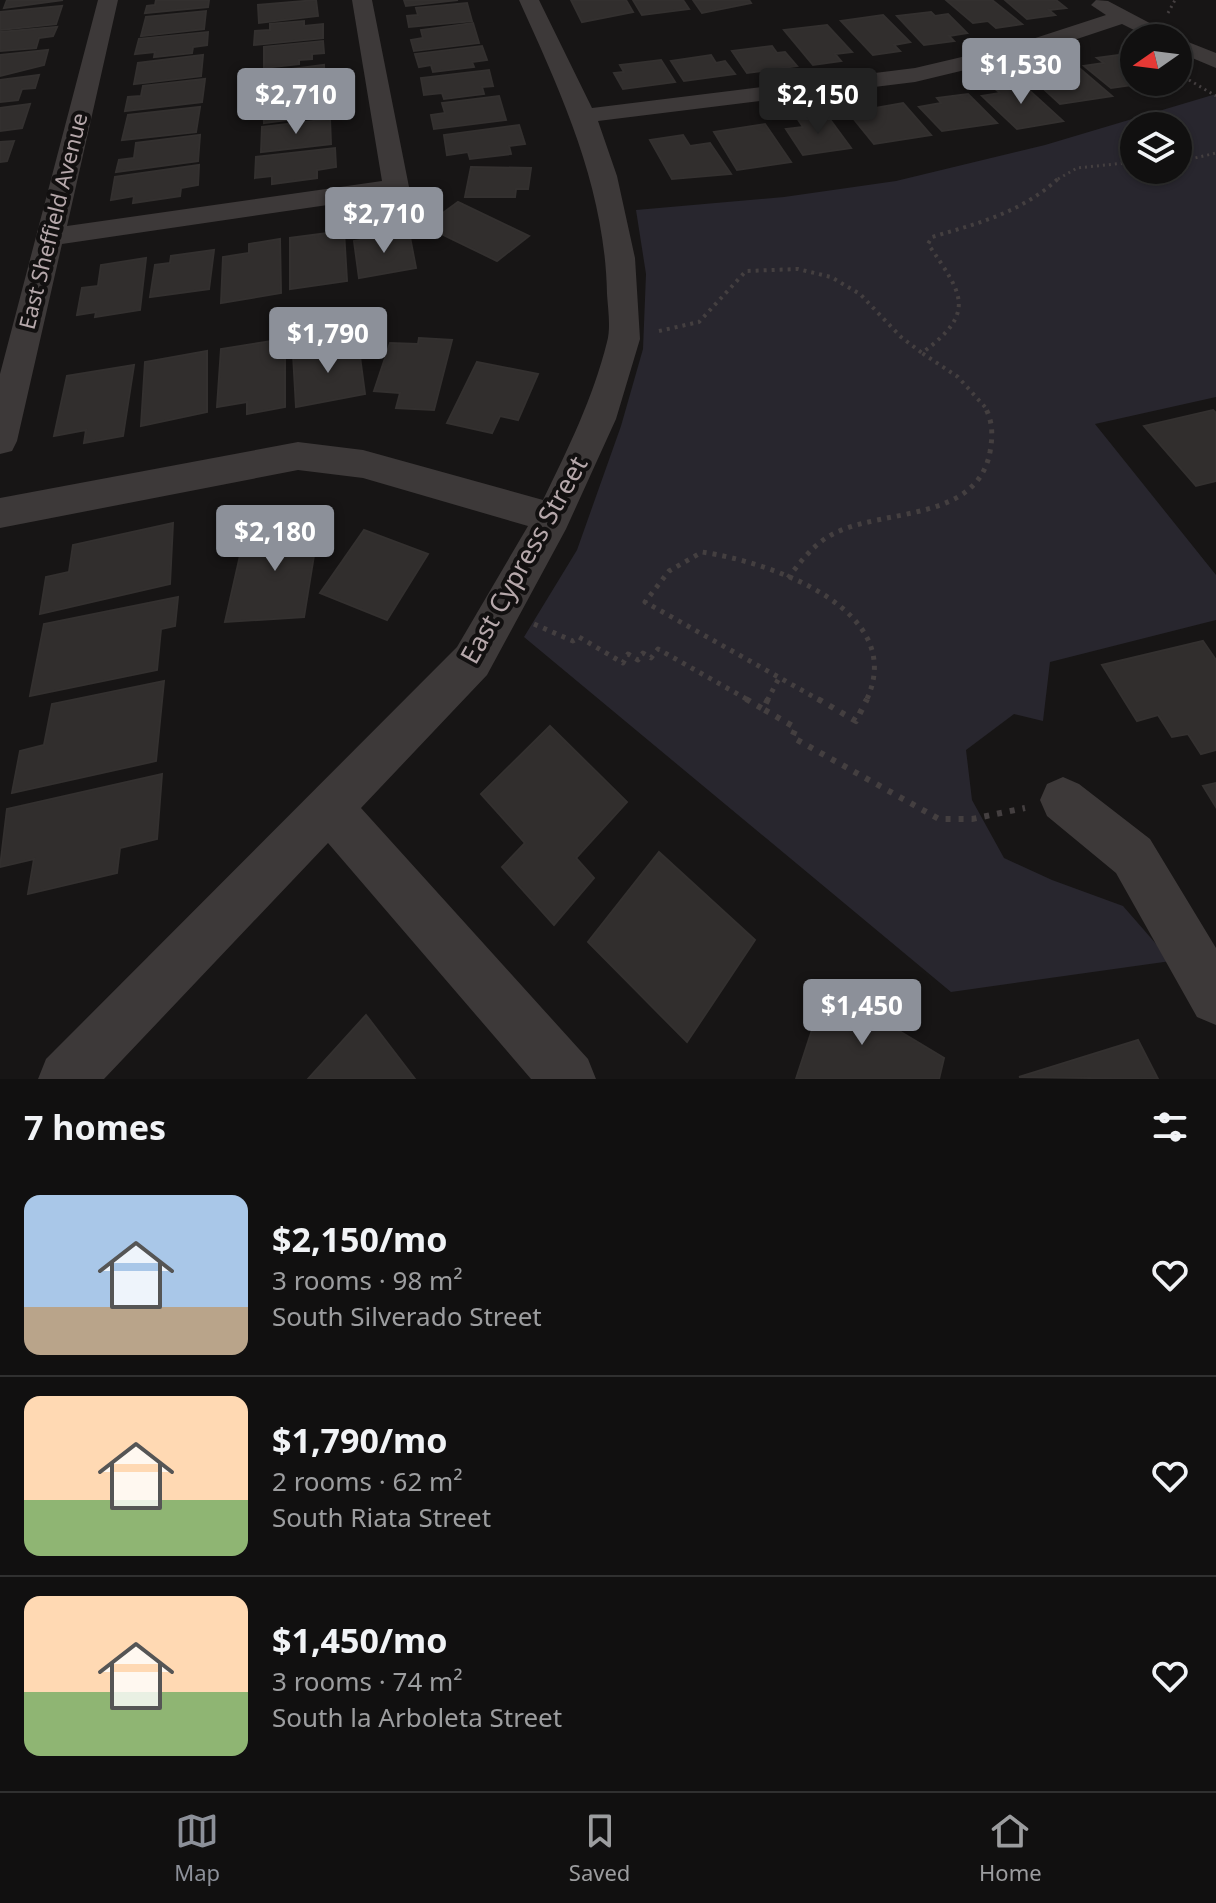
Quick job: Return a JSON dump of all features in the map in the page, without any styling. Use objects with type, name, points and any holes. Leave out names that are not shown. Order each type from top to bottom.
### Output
[{"type":"street","name":"East Sheffield Avenue","points":[[0,441],[108,0]]},
{"type":"street","points":[[49,237],[396,187],[362,0]]},
{"type":"street","name":"East Cypress Street","points":[[66,1079],[472,661],[553,518],[599,419],[624,339],[621,258],[604,176],[584,116],[529,0]]},
{"type":"street","points":[[1092,0],[1137,24]]},
{"type":"street","points":[[584,116],[915,75],[1024,49],[1122,17]]},
{"type":"street","points":[[1192,50],[1216,61]]},
{"type":"street","points":[[0,513],[298,456],[363,464],[553,518]]},
{"type":"street","points":[[1063,800],[1133,856],[1216,998]]},
{"type":"street","points":[[330,809],[568,1079]]},
{"type":"path","points":[[1192,82],[1216,96]]},
{"type":"path","points":[[1192,159],[1216,153]]},
{"type":"path","points":[[922,353],[955,326],[960,310],[957,291],[928,244],[932,237],[1005,215],[1043,193],[1063,174],[1077,168],[1120,163]]},
{"type":"path","points":[[623,329],[661,331],[699,322],[713,310],[733,281],[746,271],[793,267],[828,275],[854,288],[903,342],[953,373],[986,408],[993,428],[993,453],[985,475],[950,502],[836,532],[818,544],[788,578]]},
{"type":"path","points":[[702,552],[729,554],[788,578],[840,605],[859,623],[871,646],[877,673],[856,721],[645,602],[668,569],[681,559],[702,552]]},
{"type":"path","points":[[503,607],[562,639],[573,641],[579,637],[623,663],[628,654],[638,660],[643,653],[651,658],[658,649],[796,728],[792,737],[939,819],[972,819],[1063,800]]},
{"type":"path","points":[[763,709],[779,678]]},
{"type":"shaded area","points":[[1216,94],[1216,397],[1095,424],[1216,575],[1216,620],[1050,662],[1043,721],[1014,714],[966,750],[972,800],[1004,858],[1052,880],[1123,906],[1171,961],[951,992],[524,637],[577,550],[621,426],[643,349],[646,274],[636,210],[784,197],[896,181],[1045,145],[1120,123],[1120,184],[1192,184],[1192,112],[1156,112]]},
{"type":"building","points":[[7,0],[63,0],[4,8]]},
{"type":"building","points":[[156,0],[209,0],[208,7],[145,13],[147,6],[155,5]]},
{"type":"building","points":[[316,0],[318,16],[259,23],[258,5]]},
{"type":"building","points":[[404,0],[458,0],[406,6]]},
{"type":"building","points":[[571,0],[626,0],[633,12],[582,22]]},
{"type":"building","points":[[633,0],[683,0],[689,9],[642,15]]},
{"type":"building","points":[[693,0],[749,0],[751,3],[702,13]]},
{"type":"building","points":[[946,0],[992,0],[1022,24],[996,28],[988,21],[973,23]]},
{"type":"building","points":[[1005,0],[1056,0],[1066,8],[1049,10],[1055,15],[1027,19]]},
{"type":"building","points":[[467,3],[472,21],[409,27],[407,16],[418,15],[416,8]]},
{"type":"building","points":[[62,6],[56,24],[0,30],[0,12]]},
{"type":"building","points":[[206,11],[204,29],[141,36],[146,17]]},
{"type":"building","points":[[931,12],[935,16],[948,14],[967,33],[949,36],[954,41],[924,45],[897,16]]},
{"type":"building","points":[[883,15],[910,42],[894,45],[900,51],[873,55],[841,21]]},
{"type":"building","points":[[304,21],[304,26],[323,24],[323,38],[254,45],[255,31],[270,30],[270,24]]},
{"type":"building","points":[[473,23],[479,43],[414,51],[411,40],[423,38],[421,30]]},
{"type":"building","points":[[827,25],[852,52],[835,54],[841,61],[813,65],[784,30]]},
{"type":"building","points":[[57,27],[53,36],[39,38],[36,48],[0,51],[0,32]]},
{"type":"building","points":[[208,32],[207,45],[193,47],[192,53],[154,57],[155,52],[135,54],[139,39]]},
{"type":"building","points":[[323,41],[324,53],[312,54],[312,59],[299,60],[299,64],[264,68],[264,47]]},
{"type":"building","points":[[482,46],[487,60],[472,62],[474,67],[433,72],[431,65],[419,67],[415,54]]},
{"type":"building","points":[[772,46],[777,53],[785,52],[797,66],[747,73],[732,51]]},
{"type":"building","points":[[48,50],[44,65],[0,76],[0,55]]},
{"type":"building","points":[[203,55],[201,76],[134,84],[138,63]]},
{"type":"building","points":[[711,55],[716,63],[725,61],[735,74],[684,81],[671,61]]},
{"type":"building","points":[[1120,55],[1120,87],[1111,88],[1084,66],[1104,63],[1097,58]]},
{"type":"building","points":[[661,60],[675,82],[623,89],[614,73],[624,72],[620,65]]},
{"type":"building","points":[[324,65],[325,87],[260,95],[261,73]]},
{"type":"building","points":[[1078,67],[1112,96],[1060,104],[1034,80],[1054,77],[1048,72]]},
{"type":"building","points":[[489,70],[493,86],[482,87],[484,94],[444,99],[442,93],[424,95],[421,78]]},
{"type":"building","points":[[39,75],[35,88],[22,89],[18,100],[0,102],[0,80]]},
{"type":"building","points":[[205,79],[202,102],[125,111],[128,97],[141,96],[143,86]]},
{"type":"building","points":[[1019,81],[1063,121],[1017,129],[982,96],[1000,93],[992,86]]},
{"type":"building","points":[[309,92],[310,98],[322,97],[324,115],[264,123],[263,98]]},
{"type":"building","points":[[968,94],[997,123],[942,131],[919,107],[941,103],[937,98]]},
{"type":"building","points":[[499,96],[506,120],[434,129],[431,115],[445,113],[442,103]]},
{"type":"building","points":[[903,103],[931,135],[874,144],[853,118],[875,115],[870,109]]},
{"type":"building","points":[[30,104],[22,128],[0,131],[0,108]]},
{"type":"building","points":[[200,107],[196,132],[122,140],[128,115]]},
{"type":"building","points":[[826,114],[851,148],[803,155],[786,129],[803,127],[797,118]]},
{"type":"building","points":[[330,119],[331,144],[261,152],[262,127]]},
{"type":"building","points":[[765,124],[791,162],[737,170],[714,132]]},
{"type":"building","points":[[519,125],[525,144],[509,146],[511,154],[470,159],[468,152],[447,155],[444,135]]},
{"type":"building","points":[[200,135],[198,161],[116,172],[119,160],[134,158],[136,143]]},
{"type":"building","points":[[683,135],[690,146],[710,143],[731,174],[672,179],[650,140]]},
{"type":"building","points":[[14,141],[7,161],[0,162],[0,142]]},
{"type":"building","points":[[335,148],[336,167],[317,170],[317,178],[272,184],[272,176],[255,178],[256,157]]},
{"type":"building","points":[[199,165],[198,185],[181,188],[180,196],[133,203],[134,196],[111,200],[115,177]]},
{"type":"building","points":[[471,167],[531,168],[528,189],[516,189],[515,197],[465,197]]},
{"type":"building","points":[[458,202],[529,236],[497,261],[425,226]]},
{"type":"building","points":[[344,231],[347,281],[290,289],[290,238]]},
{"type":"building","points":[[409,232],[416,268],[359,278],[354,241]]},
{"type":"building","points":[[280,239],[281,293],[221,303],[223,257],[249,253],[249,244]]},
{"type":"building","points":[[214,250],[209,289],[150,297],[155,265],[170,263],[171,256]]},
{"type":"building","points":[[146,258],[140,310],[95,317],[96,312],[77,315],[82,288],[98,286],[101,265]]},
{"type":"building","points":[[419,338],[452,340],[434,410],[396,408],[400,393],[374,391],[390,343],[418,344]]},
{"type":"building","points":[[285,339],[285,407],[247,414],[247,402],[217,407],[221,349]]},
{"type":"building","points":[[358,342],[365,394],[296,407],[293,354]]},
{"type":"building","points":[[207,351],[207,412],[141,426],[145,362]]},
{"type":"building","points":[[477,362],[538,374],[518,420],[500,416],[492,433],[447,423]]},
{"type":"building","points":[[134,365],[123,436],[84,443],[86,430],[54,436],[67,376]]},
{"type":"building","points":[[1213,410],[1216,413],[1216,481],[1196,486],[1144,426]]},
{"type":"building","points":[[320,518],[304,617],[225,622],[244,538],[277,536],[280,520]]},
{"type":"building","points":[[173,523],[170,584],[40,614],[46,577],[69,572],[73,545]]},
{"type":"building","points":[[364,530],[428,554],[387,620],[320,593]]},
{"type":"building","points":[[178,597],[175,626],[161,629],[157,670],[30,696],[44,624]]},
{"type":"building","points":[[1203,641],[1216,660],[1216,750],[1201,754],[1188,734],[1172,737],[1158,715],[1137,721],[1102,665]]},
{"type":"building","points":[[164,681],[156,761],[12,793],[20,751],[44,745],[52,704]]},
{"type":"building","points":[[550,726],[627,802],[576,858],[594,878],[554,925],[502,867],[525,843],[481,794]]},
{"type":"building","points":[[162,774],[157,839],[120,848],[117,873],[28,894],[34,859],[0,867],[7,809]]},
{"type":"building","points":[[1216,783],[1216,807],[1203,786]]},
{"type":"building","points":[[659,852],[755,940],[687,1042],[588,942]]},
{"type":"building","points":[[826,987],[944,1058],[939,1079],[796,1079]]},
{"type":"building","points":[[366,1015],[415,1079],[308,1079]]},
{"type":"building","points":[[1138,1040],[1158,1079],[1019,1077]]}]
